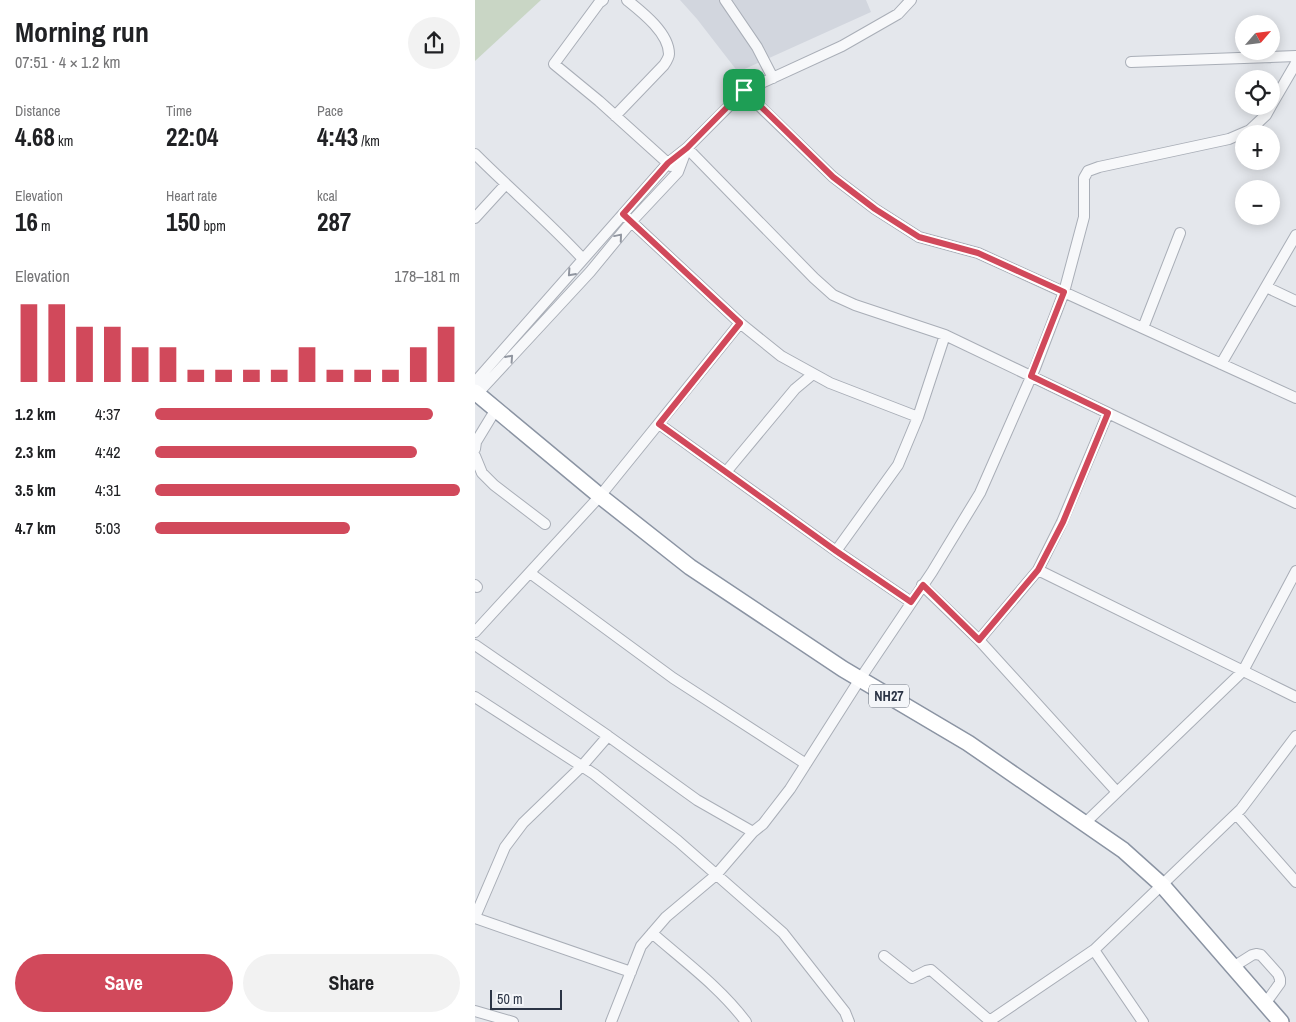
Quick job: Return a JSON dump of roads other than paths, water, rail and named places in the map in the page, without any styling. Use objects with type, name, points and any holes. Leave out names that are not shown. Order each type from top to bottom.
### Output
[{"type":"highway","name":"NH27","points":[[476,391],[600,496],[690,567],[843,669],[968,743],[1123,850],[1162,886],[1281,1022]]},
{"type":"street","points":[[603,0],[554,64],[678,172]]},
{"type":"street","points":[[615,116],[664,65],[669,55],[666,41],[651,20],[627,0]]},
{"type":"street","points":[[725,0],[757,47],[773,78]]},
{"type":"street","points":[[476,391],[583,259],[668,163],[687,148],[744,90],[842,46],[898,14],[911,0]]},
{"type":"street","points":[[1131,62],[1296,56]]},
{"type":"street","points":[[1280,91],[1296,63]]},
{"type":"street","points":[[744,90],[833,177],[875,209],[919,237],[978,253],[1296,398]]},
{"type":"street","points":[[611,1022],[641,946],[666,917],[716,875],[753,832],[763,824],[790,789],[923,585],[980,493],[1031,376],[1064,292],[1084,217],[1085,178],[1088,171],[1229,139],[1250,130],[1266,115]]},
{"type":"street","points":[[476,391],[590,272],[632,221],[678,172],[687,148]]},
{"type":"street","points":[[687,148],[814,278],[833,295],[855,305],[945,335],[1296,503]]},
{"type":"street","points":[[475,154],[505,184],[533,208],[583,259]]},
{"type":"street","points":[[475,218],[505,184]]},
{"type":"street","points":[[623,214],[740,323],[781,356],[830,384],[918,417]]},
{"type":"street","points":[[1143,328],[1180,233]]},
{"type":"street","points":[[1221,364],[1296,235]]},
{"type":"street","points":[[1266,287],[1296,301]]},
{"type":"street","points":[[475,632],[600,496],[740,323]]},
{"type":"street","points":[[836,551],[898,465],[918,417],[945,335]]},
{"type":"street","points":[[726,472],[795,389],[813,374]]},
{"type":"street","points":[[475,449],[476,442],[496,409]]},
{"type":"street","points":[[979,640],[1038,570],[1063,522],[1108,413]]},
{"type":"street","points":[[659,424],[836,551],[911,602]]},
{"type":"street","points":[[475,456],[482,473],[493,485],[545,524]]},
{"type":"street","points":[[1038,570],[1296,697]]},
{"type":"street","points":[[1084,824],[1243,671],[1296,570]]},
{"type":"street","points":[[530,573],[673,678],[806,764]]},
{"type":"street","points":[[923,585],[979,640],[1117,792]]},
{"type":"street","points":[[475,646],[608,736],[697,800],[753,832]]},
{"type":"street","points":[[475,697],[594,774],[677,841],[783,933],[845,1012],[849,1022]]},
{"type":"street","points":[[608,736],[582,766],[523,823],[505,847],[475,917],[631,972]]},
{"type":"street","points":[[884,956],[912,978],[931,970],[993,1021],[1094,950],[1236,814],[1296,736]]},
{"type":"street","points":[[1236,814],[1296,881]]},
{"type":"street","points":[[652,933],[713,986],[746,1022]]},
{"type":"street","points":[[1094,950],[1143,1022]]},
{"type":"street","points":[[1233,967],[1256,954],[1261,955],[1278,974],[1279,983],[1265,1004]]},
{"type":"street","points":[[475,1011],[513,1022]]}]
